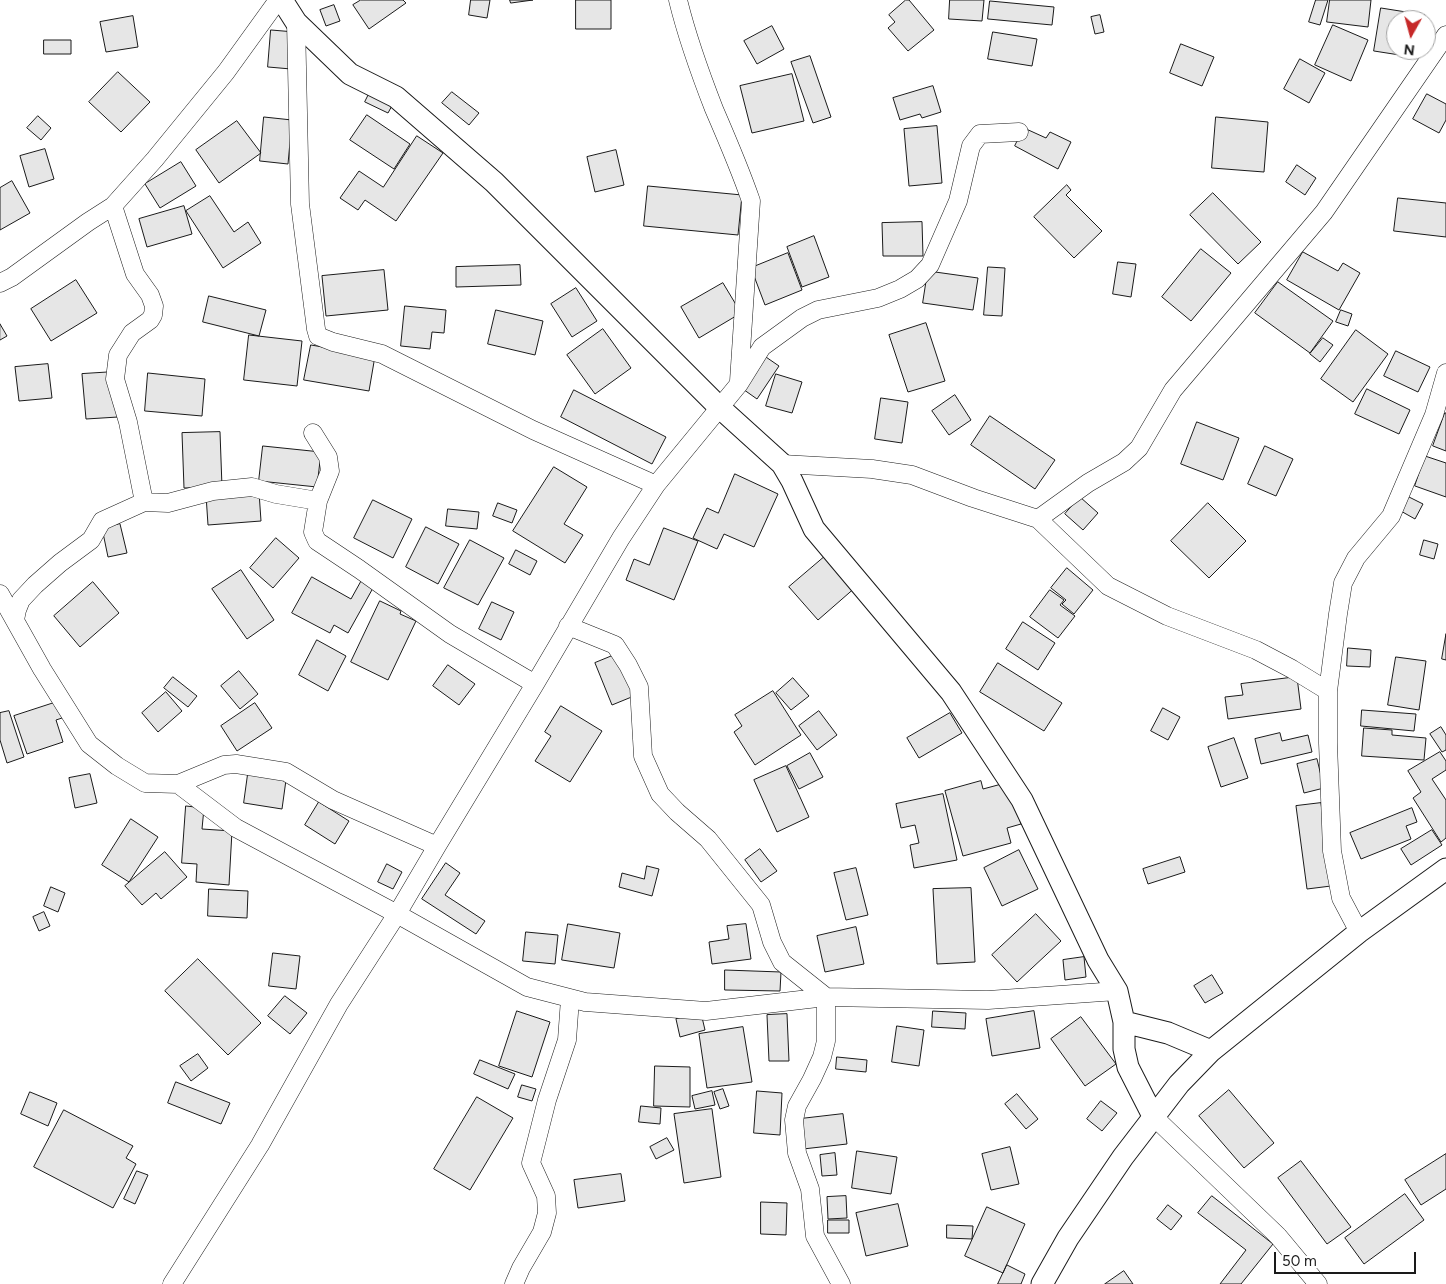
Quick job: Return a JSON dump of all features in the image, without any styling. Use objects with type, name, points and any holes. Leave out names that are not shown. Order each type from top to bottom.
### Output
[{"type":"street","points":[[0,283],[12,277],[113,206],[155,159],[226,72],[278,0]]},
{"type":"street","points":[[282,0],[296,22],[350,74],[396,98],[494,182],[719,407],[782,464],[814,529],[951,692],[1022,800],[1098,960],[1117,991],[1124,1022],[1124,1049],[1128,1067],[1153,1116],[1278,1236],[1318,1284]]},
{"type":"street","points":[[678,0],[686,33],[751,201],[739,384]]},
{"type":"street","points":[[296,22],[300,204],[318,336],[333,342],[382,354],[533,430],[656,485]]},
{"type":"street","points":[[1038,519],[1088,483],[1124,462],[1139,448],[1173,390],[1324,212],[1446,35]]},
{"type":"street","points":[[172,1284],[260,1145],[339,1004],[397,914],[621,538],[656,485],[739,384],[762,347],[802,318],[818,310],[878,298],[900,289],[917,279],[930,266],[958,201],[971,146],[980,134],[1019,132]]},
{"type":"street","points":[[113,206],[135,274],[150,295],[154,306],[154,315],[132,333],[118,355],[115,379],[128,422],[144,502]]},
{"type":"street","points":[[1359,932],[1341,898],[1332,851],[1328,692],[1338,614],[1343,583],[1356,558],[1391,516],[1434,415],[1446,373]]},
{"type":"street","points":[[313,434],[328,457],[330,471],[318,501],[313,532],[317,541],[450,634],[535,684]]},
{"type":"street","points":[[782,464],[872,469],[912,475],[973,498],[1038,519],[1108,586],[1167,616],[1256,650],[1292,669],[1328,692]]},
{"type":"street","points":[[15,620],[16,610],[21,600],[60,563],[91,540],[102,521],[144,502],[168,503],[213,491],[252,487],[276,494],[318,501]]},
{"type":"street","points":[[0,594],[42,669],[89,744],[117,766],[145,784],[178,784],[224,765],[236,764],[286,772],[333,800],[437,846]]},
{"type":"street","points":[[568,626],[615,645],[628,664],[639,687],[644,756],[660,794],[677,812],[708,839],[761,905],[772,942],[782,962],[826,997]]},
{"type":"street","points":[[178,784],[236,828],[397,914],[527,987],[570,999],[585,1002],[706,1011],[826,997],[988,1000],[1117,991]]},
{"type":"street","points":[[1042,1284],[1068,1238],[1122,1157],[1179,1084],[1211,1051],[1359,932],[1446,869]]},
{"type":"street","points":[[826,997],[826,1041],[822,1057],[797,1106],[794,1120],[797,1153],[810,1189],[816,1236],[841,1284]]},
{"type":"street","points":[[514,1284],[542,1232],[547,1213],[546,1196],[531,1163],[547,1100],[567,1040],[570,999]]},
{"type":"street","points":[[1124,1022],[1168,1033],[1211,1051]]},
{"type":"building","points":[[361,0],[403,0],[406,3],[369,29],[353,5]]},
{"type":"building","points":[[471,0],[490,0],[487,18],[469,15]]},
{"type":"building","points":[[510,0],[533,0],[511,3]]},
{"type":"building","points":[[576,0],[611,0],[611,29],[576,29]]},
{"type":"building","points":[[906,0],[909,0],[934,30],[908,51],[888,28],[895,22],[889,15]]},
{"type":"building","points":[[950,0],[984,0],[982,21],[949,19]]},
{"type":"building","points":[[1316,0],[1328,0],[1320,25],[1309,22]]},
{"type":"building","points":[[1330,0],[1371,0],[1368,27],[1327,22]]},
{"type":"building","points":[[990,1],[1054,7],[1052,25],[988,19]]},
{"type":"building","points":[[334,5],[340,21],[326,26],[320,10]]},
{"type":"building","points":[[1381,8],[1394,10],[1386,10],[1386,53],[1374,51]]},
{"type":"building","points":[[1100,15],[1104,32],[1095,34],[1091,17]]},
{"type":"building","points":[[133,16],[138,47],[106,52],[100,22]]},
{"type":"building","points":[[1333,25],[1368,40],[1351,81],[1315,65]]},
{"type":"building","points":[[772,26],[784,49],[757,64],[744,41]]},
{"type":"building","points":[[271,30],[295,32],[291,69],[268,67]]},
{"type":"building","points":[[993,32],[1037,39],[1032,66],[988,59]]},
{"type":"building","points":[[44,40],[71,40],[71,54],[44,54]]},
{"type":"building","points":[[1181,44],[1214,57],[1202,86],[1170,73]]},
{"type":"building","points":[[810,56],[831,117],[813,123],[791,62]]},
{"type":"building","points":[[1300,59],[1325,73],[1309,103],[1284,89]]},
{"type":"building","points":[[118,72],[150,102],[121,132],[89,102]]},
{"type":"building","points":[[792,74],[804,121],[752,133],[740,86]]},
{"type":"building","points":[[933,86],[941,112],[922,118],[920,114],[900,120],[893,98]]},
{"type":"building","points":[[371,90],[394,102],[388,113],[365,102]]},
{"type":"building","points":[[452,92],[479,113],[469,125],[442,103]]},
{"type":"building","points":[[1427,94],[1446,104],[1446,120],[1439,133],[1413,119]]},
{"type":"building","points":[[367,115],[410,144],[394,169],[350,140]]},
{"type":"building","points":[[38,116],[51,128],[41,140],[27,128]]},
{"type":"building","points":[[264,117],[292,120],[288,164],[260,161]]},
{"type":"building","points":[[1216,117],[1268,122],[1264,172],[1212,168]]},
{"type":"building","points":[[237,121],[261,153],[219,183],[196,150]]},
{"type":"building","points":[[937,126],[942,183],[909,186],[904,129]]},
{"type":"building","points":[[1024,128],[1046,138],[1050,132],[1071,142],[1058,169],[1015,146]]},
{"type":"building","points":[[417,136],[443,153],[396,221],[365,200],[358,210],[340,198],[359,171],[383,187]]},
{"type":"building","points":[[45,149],[54,179],[29,187],[20,156]]},
{"type":"building","points":[[616,150],[624,185],[595,192],[587,157]]},
{"type":"building","points":[[181,162],[196,186],[160,208],[145,184]]},
{"type":"building","points":[[1297,165],[1316,178],[1305,195],[1286,182]]},
{"type":"building","points":[[12,181],[30,213],[0,230],[0,188]]},
{"type":"building","points":[[1067,185],[1071,190],[1066,195],[1102,231],[1074,258],[1034,217]]},
{"type":"building","points":[[648,186],[742,195],[738,235],[644,226]]},
{"type":"building","points":[[1213,193],[1261,242],[1238,264],[1190,215]]},
{"type":"building","points":[[210,196],[234,232],[248,222],[261,243],[223,268],[186,211]]},
{"type":"building","points":[[1398,198],[1446,203],[1446,237],[1394,231]]},
{"type":"building","points":[[184,206],[192,234],[147,247],[139,219]]},
{"type":"building","points":[[922,222],[923,256],[883,256],[882,223]]},
{"type":"building","points":[[814,236],[829,277],[802,287],[787,247]]},
{"type":"building","points":[[1201,249],[1231,273],[1191,321],[1162,297]]},
{"type":"building","points":[[1303,252],[1338,271],[1343,263],[1360,273],[1339,310],[1287,280]]},
{"type":"building","points":[[788,253],[802,290],[765,305],[751,268]]},
{"type":"building","points":[[1118,262],[1136,264],[1131,297],[1113,294]]},
{"type":"building","points":[[520,265],[521,285],[456,287],[456,267]]},
{"type":"building","points":[[988,267],[1005,268],[1002,316],[984,315]]},
{"type":"building","points":[[384,270],[388,310],[326,316],[322,276]]},
{"type":"building","points":[[928,271],[978,278],[973,310],[923,303]]},
{"type":"building","points":[[76,280],[97,313],[51,341],[31,309]]},
{"type":"building","points":[[1278,282],[1333,321],[1310,353],[1255,313]]},
{"type":"building","points":[[723,283],[741,313],[699,338],[681,307]]},
{"type":"building","points":[[576,288],[597,321],[572,337],[551,304]]},
{"type":"building","points":[[209,296],[266,310],[259,336],[203,322]]},
{"type":"building","points":[[405,306],[446,310],[444,333],[432,332],[430,349],[401,346]]},
{"type":"building","points":[[496,310],[543,321],[535,355],[488,344]]},
{"type":"building","points":[[1341,310],[1352,314],[1348,326],[1336,322]]},
{"type":"building","points":[[926,323],[945,381],[908,392],[889,335]]},
{"type":"building","points":[[0,324],[7,336],[0,340]]},
{"type":"building","points":[[603,329],[631,368],[595,394],[567,355]]},
{"type":"building","points":[[1356,330],[1388,354],[1353,402],[1321,379]]},
{"type":"building","points":[[249,335],[302,341],[297,386],[244,380]]},
{"type":"building","points":[[1323,338],[1333,345],[1320,362],[1310,354]]},
{"type":"building","points":[[311,345],[375,356],[369,391],[304,380]]},
{"type":"building","points":[[1396,351],[1430,367],[1418,392],[1384,376]]},
{"type":"building","points":[[763,355],[779,366],[757,399],[740,387]]},
{"type":"building","points":[[48,364],[52,398],[19,401],[15,367]]},
{"type":"building","points":[[114,372],[118,417],[86,419],[82,374]]},
{"type":"building","points":[[148,373],[205,379],[202,416],[145,411]]},
{"type":"building","points":[[776,374],[802,382],[792,413],[766,406]]},
{"type":"building","points":[[1367,389],[1410,410],[1399,434],[1355,414]]},
{"type":"building","points":[[574,390],[666,437],[652,464],[561,417]]},
{"type":"building","points":[[955,395],[971,420],[949,435],[932,411]]},
{"type":"building","points":[[881,398],[908,402],[902,443],[875,439]]},
{"type":"building","points":[[1446,413],[1446,451],[1433,446]]},
{"type":"building","points":[[990,416],[1055,460],[1035,489],[971,445]]},
{"type":"building","points":[[1197,422],[1239,438],[1223,480],[1181,464]]},
{"type":"building","points":[[220,432],[222,487],[184,488],[182,433]]},
{"type":"building","points":[[263,446],[321,452],[317,487],[259,481]]},
{"type":"building","points":[[1265,446],[1293,459],[1276,496],[1248,484]]},
{"type":"building","points":[[1425,456],[1446,463],[1446,497],[1415,486]]},
{"type":"building","points":[[554,467],[587,487],[564,524],[583,535],[565,563],[513,531]]},
{"type":"building","points":[[735,474],[778,494],[754,547],[724,534],[717,549],[693,538],[707,508],[718,513]]},
{"type":"building","points":[[259,492],[261,521],[208,525],[206,495]]},
{"type":"building","points":[[1407,496],[1423,504],[1415,519],[1399,510]]},
{"type":"building","points":[[1080,497],[1098,513],[1083,530],[1065,514]]},
{"type":"building","points":[[373,500],[412,519],[393,558],[354,538]]},
{"type":"building","points":[[498,503],[517,510],[512,523],[493,516]]},
{"type":"building","points":[[1208,503],[1246,541],[1209,578],[1171,541]]},
{"type":"building","points":[[448,509],[479,512],[477,529],[446,526]]},
{"type":"building","points":[[120,524],[127,553],[108,557],[102,528]]},
{"type":"building","points":[[426,527],[459,544],[438,584],[406,567]]},
{"type":"building","points":[[664,528],[698,541],[674,600],[626,580],[634,559],[649,565]]},
{"type":"building","points":[[276,538],[299,558],[273,588],[250,568]]},
{"type":"building","points":[[470,540],[504,558],[478,605],[444,588]]},
{"type":"building","points":[[1424,540],[1438,544],[1434,559],[1420,555]]},
{"type":"building","points":[[516,550],[537,561],[530,575],[509,564]]},
{"type":"building","points":[[829,553],[857,586],[818,620],[789,587]]},
{"type":"building","points":[[1067,568],[1093,590],[1074,614],[1062,604],[1066,600],[1051,588]]},
{"type":"building","points":[[241,570],[274,620],[247,639],[212,589]]},
{"type":"building","points":[[312,577],[351,599],[361,581],[373,588],[348,633],[334,625],[330,633],[292,613]]},
{"type":"building","points":[[93,582],[119,613],[80,647],[54,616]]},
{"type":"building","points":[[1050,590],[1064,600],[1060,605],[1075,616],[1058,638],[1030,617]]},
{"type":"building","points":[[380,601],[401,611],[400,614],[416,621],[388,680],[351,662]]},
{"type":"building","points":[[492,602],[514,612],[501,640],[479,629]]},
{"type":"building","points":[[1023,622],[1055,643],[1038,670],[1006,649]]},
{"type":"building","points":[[1446,634],[1446,660],[1442,659]]},
{"type":"building","points":[[317,640],[346,656],[328,691],[299,675]]},
{"type":"building","points":[[1348,648],[1371,650],[1370,667],[1347,666]]},
{"type":"building","points":[[617,654],[634,696],[612,705],[595,663]]},
{"type":"building","points":[[1396,657],[1426,661],[1419,710],[1388,705]]},
{"type":"building","points":[[998,663],[1062,703],[1044,731],[980,692]]},
{"type":"building","points":[[448,665],[475,684],[459,705],[433,686]]},
{"type":"building","points":[[239,671],[258,694],[240,709],[221,686]]},
{"type":"building","points":[[173,677],[197,696],[188,707],[164,688]]},
{"type":"building","points":[[1297,677],[1301,709],[1228,719],[1225,697],[1243,695],[1241,684]]},
{"type":"building","points":[[793,678],[809,696],[791,710],[776,693]]},
{"type":"building","points":[[773,691],[801,735],[755,765],[734,732],[742,726],[735,715]]},
{"type":"building","points":[[166,692],[182,711],[158,732],[142,713]]},
{"type":"building","points":[[60,701],[65,717],[56,720],[63,742],[27,754],[14,716]]},
{"type":"building","points":[[255,703],[272,728],[237,751],[221,726]]},
{"type":"building","points":[[561,706],[602,731],[570,782],[535,761],[551,736],[545,732]]},
{"type":"building","points":[[1163,708],[1180,717],[1168,740],[1151,731]]},
{"type":"building","points":[[1362,710],[1416,714],[1414,731],[1361,726]]},
{"type":"building","points":[[9,711],[24,757],[7,763],[0,740],[0,713]]},
{"type":"building","points":[[819,711],[837,735],[817,750],[799,726]]},
{"type":"building","points":[[950,713],[962,733],[919,758],[907,738]]},
{"type":"building","points":[[1441,727],[1446,735],[1446,750],[1442,752],[1430,734]]},
{"type":"building","points":[[1364,728],[1392,730],[1392,735],[1426,738],[1424,760],[1362,756]]},
{"type":"building","points":[[1280,733],[1282,741],[1308,735],[1312,752],[1261,764],[1255,739]]},
{"type":"building","points":[[1234,738],[1248,778],[1221,787],[1208,747]]},
{"type":"building","points":[[1440,752],[1446,761],[1446,770],[1432,779],[1446,800],[1446,838],[1441,842],[1413,798],[1421,792],[1408,771]]},
{"type":"building","points":[[810,753],[823,777],[799,789],[787,766]]},
{"type":"building","points":[[1317,759],[1324,788],[1304,793],[1297,764]]},
{"type":"building","points":[[786,766],[809,817],[777,832],[754,780]]},
{"type":"building","points":[[90,774],[97,803],[75,808],[69,778]]},
{"type":"building","points":[[248,774],[286,780],[282,809],[244,803]]},
{"type":"building","points":[[981,781],[983,789],[1009,782],[1021,824],[1007,828],[1011,843],[963,856],[945,791]]},
{"type":"building","points":[[943,794],[957,860],[914,868],[910,845],[919,843],[915,825],[901,828],[896,804]]},
{"type":"building","points":[[319,802],[349,821],[335,844],[305,825]]},
{"type":"building","points":[[1321,803],[1331,886],[1307,889],[1296,806]]},
{"type":"building","points":[[186,806],[204,808],[202,829],[232,831],[229,885],[196,882],[197,864],[182,863]]},
{"type":"building","points":[[1412,808],[1417,822],[1406,826],[1411,839],[1361,859],[1350,833]]},
{"type":"building","points":[[131,819],[158,837],[129,882],[102,865]]},
{"type":"building","points":[[1432,830],[1442,845],[1411,865],[1401,849]]},
{"type":"building","points":[[760,849],[777,871],[761,882],[745,860]]},
{"type":"building","points":[[1019,850],[1038,889],[1002,906],[984,868]]},
{"type":"building","points":[[165,852],[187,877],[161,899],[156,893],[142,905],[125,886]]},
{"type":"building","points":[[1180,857],[1185,872],[1148,884],[1143,869]]},
{"type":"building","points":[[446,863],[460,873],[445,895],[485,921],[476,934],[422,899]]},
{"type":"building","points":[[387,864],[402,872],[393,889],[378,882]]},
{"type":"building","points":[[647,866],[659,869],[652,896],[619,887],[622,873],[644,879]]},
{"type":"building","points":[[856,868],[868,915],[846,920],[834,873]]},
{"type":"building","points":[[51,887],[65,893],[58,912],[44,906]]},
{"type":"building","points":[[971,888],[975,962],[937,964],[933,889]]},
{"type":"building","points":[[209,889],[248,891],[247,918],[208,916]]},
{"type":"building","points":[[44,912],[50,926],[39,931],[33,917]]},
{"type":"building","points":[[1036,914],[1061,941],[1017,982],[992,955]]},
{"type":"building","points":[[568,924],[620,933],[614,968],[562,960]]},
{"type":"building","points":[[746,924],[751,959],[712,964],[709,942],[729,939],[727,926]]},
{"type":"building","points":[[856,927],[864,964],[825,972],[817,936]]},
{"type":"building","points":[[526,932],[558,935],[555,964],[523,961]]},
{"type":"building","points":[[273,953],[300,956],[296,989],[269,986]]},
{"type":"building","points":[[1084,957],[1086,977],[1065,980],[1063,960]]},
{"type":"building","points":[[198,959],[261,1023],[228,1055],[165,991]]},
{"type":"building","points":[[725,970],[781,972],[780,991],[725,990]]},
{"type":"building","points":[[1212,975],[1223,993],[1205,1003],[1194,986]]},
{"type":"building","points":[[285,996],[307,1013],[290,1034],[268,1016]]},
{"type":"building","points":[[517,1011],[550,1022],[532,1077],[499,1066]]},
{"type":"building","points":[[933,1011],[966,1013],[965,1029],[932,1027]]},
{"type":"building","points":[[1034,1011],[1040,1048],[992,1056],[986,1019]]},
{"type":"building","points":[[701,1013],[705,1030],[680,1037],[676,1019]]},
{"type":"building","points":[[787,1014],[789,1061],[769,1061],[767,1015]]},
{"type":"building","points":[[1081,1017],[1116,1064],[1085,1086],[1051,1039]]},
{"type":"building","points":[[897,1026],[924,1030],[919,1066],[892,1062]]},
{"type":"building","points":[[743,1027],[752,1082],[707,1088],[699,1034]]},
{"type":"building","points":[[198,1054],[208,1068],[191,1081],[180,1066]]},
{"type":"building","points":[[837,1057],[867,1060],[866,1072],[836,1069]]},
{"type":"building","points":[[480,1060],[515,1074],[508,1089],[474,1074]]},
{"type":"building","points":[[655,1066],[690,1067],[690,1107],[654,1106]]},
{"type":"building","points":[[176,1082],[230,1103],[221,1124],[168,1103]]},
{"type":"building","points":[[522,1085],[536,1089],[532,1101],[518,1097]]},
{"type":"building","points":[[723,1089],[729,1106],[720,1109],[714,1092]]},
{"type":"building","points":[[1229,1090],[1274,1143],[1244,1168],[1199,1116]]},
{"type":"building","points":[[712,1091],[715,1105],[695,1109],[692,1096]]},
{"type":"building","points":[[757,1091],[782,1093],[780,1135],[754,1133]]},
{"type":"building","points":[[30,1092],[57,1103],[48,1126],[21,1114]]},
{"type":"building","points":[[1017,1094],[1038,1119],[1026,1129],[1005,1104]]},
{"type":"building","points":[[477,1097],[513,1118],[470,1190],[434,1169]]},
{"type":"building","points":[[1101,1101],[1117,1113],[1102,1131],[1087,1119]]},
{"type":"building","points":[[641,1106],[661,1108],[660,1124],[639,1122]]},
{"type":"building","points":[[712,1109],[721,1177],[684,1183],[674,1114]]},
{"type":"building","points":[[64,1110],[133,1146],[126,1158],[136,1164],[113,1208],[34,1167]]},
{"type":"building","points":[[843,1114],[847,1144],[803,1149],[800,1119]]},
{"type":"building","points":[[667,1138],[674,1150],[656,1159],[650,1147]]},
{"type":"building","points":[[1010,1147],[1019,1184],[991,1190],[982,1154]]},
{"type":"building","points":[[857,1151],[897,1157],[891,1194],[852,1188]]},
{"type":"building","points":[[835,1153],[837,1175],[822,1176],[820,1155]]},
{"type":"building","points":[[1446,1154],[1446,1189],[1421,1205],[1405,1180]]},
{"type":"building","points":[[1301,1161],[1351,1227],[1327,1244],[1278,1178]]},
{"type":"building","points":[[137,1171],[148,1175],[135,1204],[124,1199]]},
{"type":"building","points":[[621,1174],[625,1201],[578,1208],[574,1180]]},
{"type":"building","points":[[1405,1194],[1424,1220],[1364,1264],[1345,1238]]},
{"type":"building","points":[[846,1196],[847,1218],[828,1219],[827,1197]]},
{"type":"building","points":[[1212,1196],[1273,1244],[1241,1284],[1220,1284],[1246,1250],[1198,1213]]},
{"type":"building","points":[[761,1202],[787,1203],[786,1235],[761,1234]]},
{"type":"building","points":[[898,1204],[908,1246],[866,1256],[856,1213]]},
{"type":"building","points":[[1168,1205],[1182,1216],[1171,1230],[1157,1219]]},
{"type":"building","points":[[987,1207],[1025,1224],[1003,1273],[965,1256]]},
{"type":"building","points":[[828,1220],[849,1220],[849,1233],[828,1233]]},
{"type":"building","points":[[947,1225],[973,1226],[972,1239],[947,1238]]},
{"type":"building","points":[[1007,1265],[1025,1274],[1021,1284],[998,1284]]},
{"type":"building","points":[[1124,1271],[1133,1284],[1105,1284]]}]
